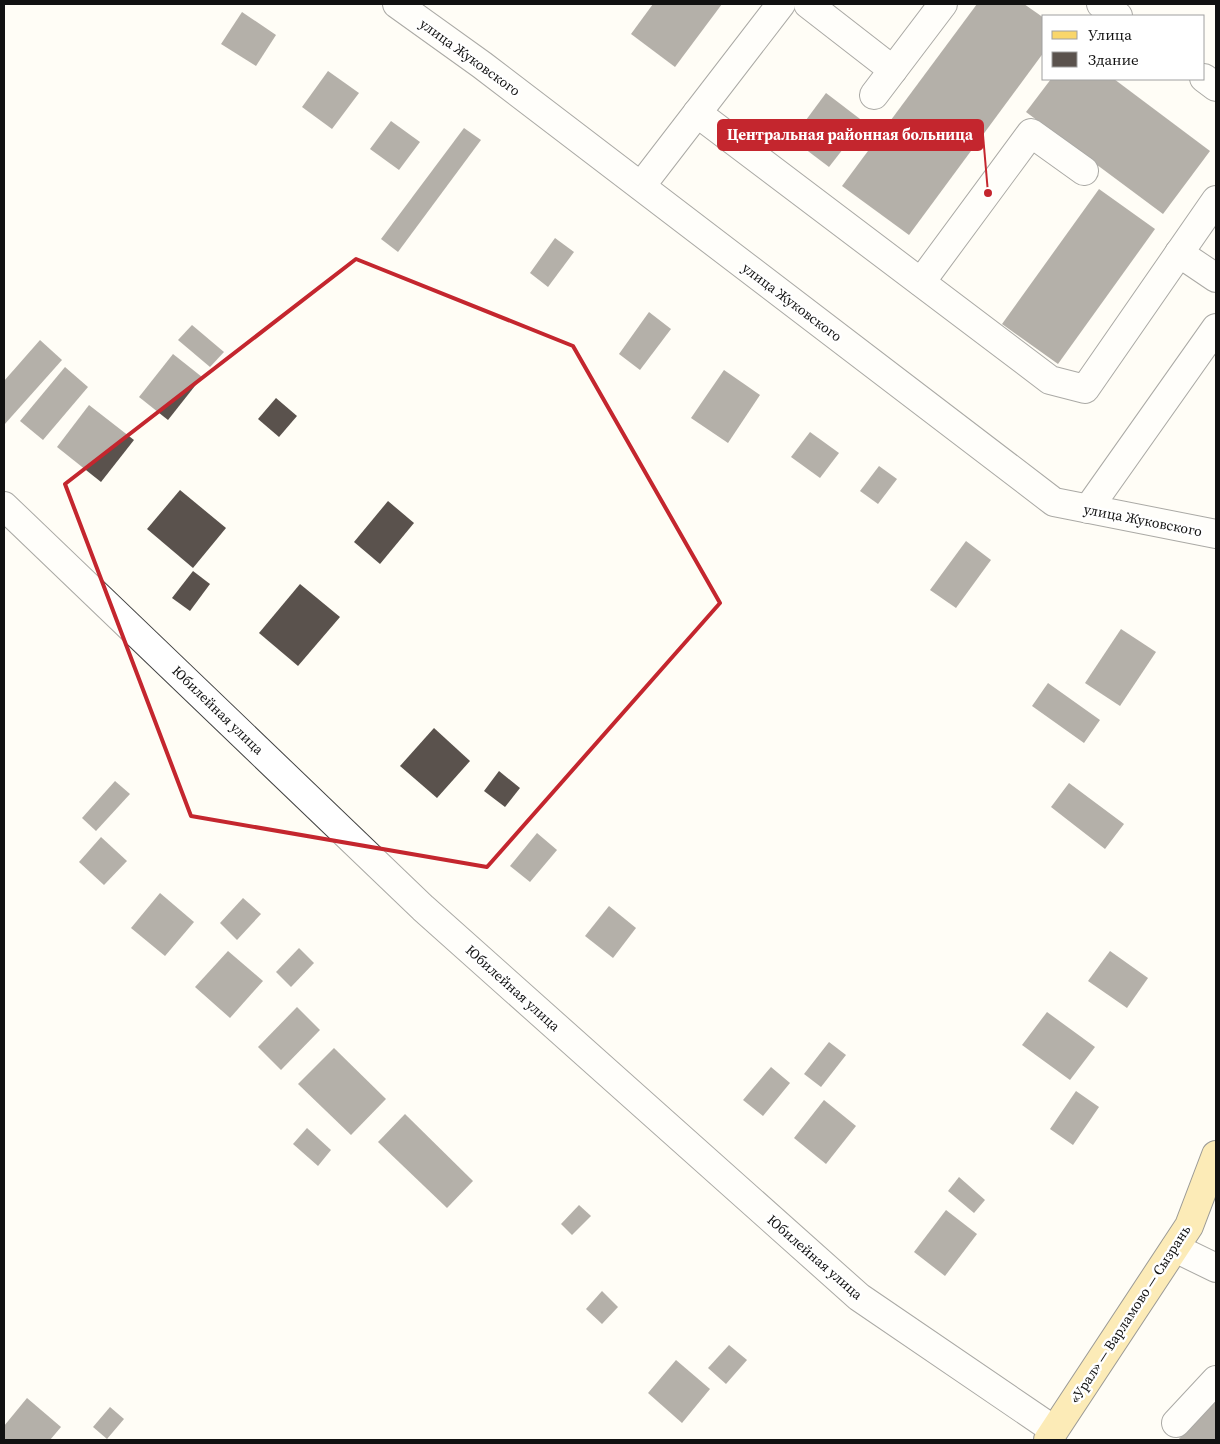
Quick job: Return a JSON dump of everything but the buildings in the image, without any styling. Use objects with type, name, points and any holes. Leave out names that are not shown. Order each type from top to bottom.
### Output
[{"type":"main road","name":"«Урал» — Варламово — Сызрань","points":[[1051,1435],[1189,1226],[1216,1155]]},
{"type":"street","name":"улица Жуковского","points":[[397,4],[482,64],[1054,502],[1216,534]]},
{"type":"street","points":[[641,186],[781,4]]},
{"type":"street","points":[[808,4],[893,70]]},
{"type":"street","points":[[874,95],[942,4]]},
{"type":"street","points":[[1101,4],[1117,15]]},
{"type":"street","points":[[1205,79],[1216,87]]},
{"type":"street","points":[[697,112],[1050,380],[1085,389],[1216,200]]},
{"type":"street","points":[[921,282],[1031,133],[1084,171]]},
{"type":"street","points":[[1179,253],[1216,278]]},
{"type":"street","points":[[1088,509],[1216,328]]},
{"type":"street","name":"Юбилейная улица","points":[[4,506],[423,908],[859,1297],[1051,1435]]},
{"type":"street","points":[[1175,1248],[1216,1268]]},
{"type":"street","points":[[1176,1424],[1216,1380]]},
{"type":"highlighted area","points":[[356,259],[573,346],[720,603],[487,867],[191,816],[65,484]]},
{"type":"place","name":"Центральная районная больница","points":[[988,193]]}]
